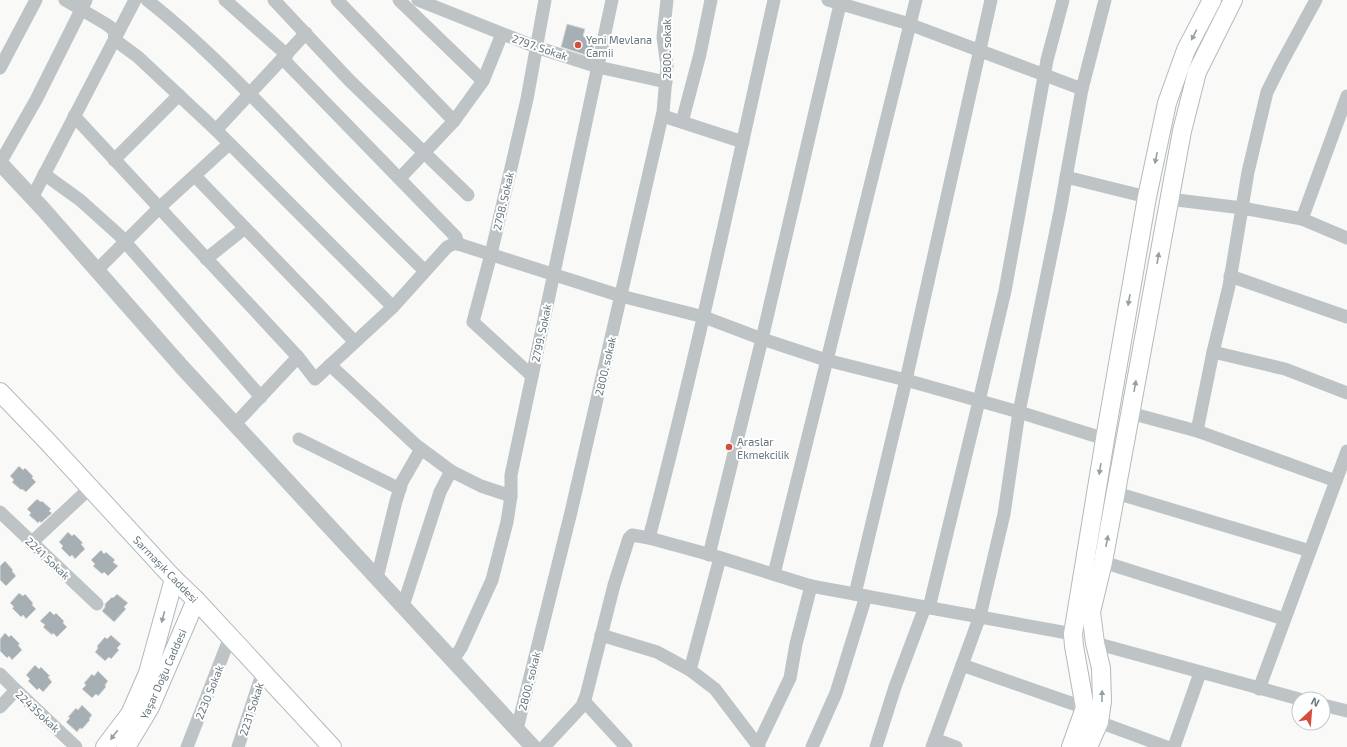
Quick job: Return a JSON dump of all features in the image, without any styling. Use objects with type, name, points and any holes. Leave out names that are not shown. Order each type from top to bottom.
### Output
[{"type":"main road","points":[[1071,747],[1085,708],[1073,634],[1105,439],[1148,197],[1167,103],[1186,50],[1212,0]]},
{"type":"main road","points":[[1088,747],[1098,722],[1102,701],[1101,668],[1095,643],[1091,612],[1103,562],[1182,131],[1197,72],[1233,0]]},
{"type":"main road","name":"Sarmaşık Caddesi","points":[[0,392],[174,579],[196,600],[263,671],[332,747]]},
{"type":"main road","name":"Yaşar Doğu Caddesi","points":[[105,747],[130,714],[148,673],[174,579]]},
{"type":"main road","name":"Yaşar Doğu Caddesi","points":[[126,747],[150,707],[196,600]]},
{"type":"street","points":[[0,68],[36,0]]},
{"type":"street","points":[[65,0],[84,5],[114,30],[115,40],[138,58],[216,130],[393,307]]},
{"type":"street","points":[[32,198],[135,0]]},
{"type":"street","points":[[147,0],[171,19],[250,94],[358,205],[425,271]]},
{"type":"street","points":[[225,0],[285,57],[456,237],[458,244]]},
{"type":"street","points":[[274,0],[349,80],[468,195]]},
{"type":"street","points":[[337,0],[454,121]]},
{"type":"street","name":"2798. Sokak","points":[[532,376],[473,322],[527,99],[545,0]]},
{"type":"street","name":"2799. Sokak","points":[[453,660],[461,648],[492,580],[507,522],[511,496],[511,475],[612,0]]},
{"type":"street","name":"2800. sokak","points":[[517,729],[555,580],[663,116],[667,66],[664,37],[668,0]]},
{"type":"street","points":[[682,122],[700,54],[711,0]]},
{"type":"street","points":[[650,538],[704,317],[774,0]]},
{"type":"street","points":[[774,574],[916,0]]},
{"type":"street","points":[[812,747],[836,693],[860,595],[906,380],[991,0]]},
{"type":"street","points":[[876,747],[895,687],[927,608],[979,401],[1005,291],[1047,60],[1063,0]]},
{"type":"street","points":[[956,747],[934,743],[980,616],[1004,514],[1019,412],[1082,89],[1105,0]]},
{"type":"street","points":[[1197,431],[1230,276],[1248,172],[1267,92],[1316,0]]},
{"type":"street","points":[[690,670],[836,1],[910,24],[1082,89]]},
{"type":"street","points":[[409,2],[483,81]]},
{"type":"street","name":"2797. Sokak","points":[[409,2],[536,47],[598,67],[666,82]]},
{"type":"street","points":[[84,5],[36,100],[0,163],[43,209],[181,366],[533,747]]},
{"type":"street","points":[[216,130],[306,33]]},
{"type":"street","points":[[400,178],[454,121],[483,81],[502,34]]},
{"type":"street","points":[[114,160],[179,95]]},
{"type":"street","points":[[1302,219],[1347,96]]},
{"type":"street","points":[[74,116],[298,357],[315,379],[393,307],[447,247],[455,243],[622,296],[704,317],[762,339],[826,360],[906,380],[1019,412],[1105,439]]},
{"type":"street","points":[[663,116],[743,142]]},
{"type":"street","points":[[97,270],[159,208],[230,144]]},
{"type":"street","points":[[44,174],[80,200],[119,235],[260,397]]},
{"type":"street","points":[[195,176],[355,342]]},
{"type":"street","points":[[1066,177],[1148,197]]},
{"type":"street","points":[[1169,199],[1242,208],[1302,219],[1347,238]]},
{"type":"street","points":[[206,259],[245,228]]},
{"type":"street","points":[[1230,276],[1347,317]]},
{"type":"street","points":[[1213,352],[1285,369],[1347,393]]},
{"type":"street","points":[[235,424],[298,357]]},
{"type":"street","points":[[330,365],[421,448],[451,471],[481,486],[511,496]]},
{"type":"street","points":[[1130,413],[1197,431],[1336,481]]},
{"type":"street","points":[[299,439],[400,489]]},
{"type":"street","points":[[377,578],[400,489],[421,448]]},
{"type":"street","points":[[1259,689],[1347,451]]},
{"type":"street","points":[[402,606],[440,492],[451,471]]},
{"type":"street","points":[[32,543],[90,488]]},
{"type":"street","points":[[1116,493],[1310,551]]},
{"type":"street","name":"2241 Sokak","points":[[0,512],[97,604]]},
{"type":"street","points":[[544,747],[582,706],[614,585],[629,538],[632,535],[650,538],[714,556],[811,586],[1073,634]]},
{"type":"street","points":[[1103,562],[1284,619]]},
{"type":"street","points":[[601,635],[657,652],[690,670],[715,689],[758,746],[790,678],[796,644],[811,586]]},
{"type":"street","name":"2230 Sokak","points":[[187,747],[230,637]]},
{"type":"street","points":[[1095,643],[1291,697]]},
{"type":"street","points":[[962,665],[1085,708]]},
{"type":"street","name":"2231 Sokak","points":[[238,747],[263,671]]},
{"type":"street","points":[[1174,747],[1200,673]]},
{"type":"street","name":"2243Sokak","points":[[0,674],[76,747]]},
{"type":"street","points":[[0,707],[16,690]]},
{"type":"street","points":[[584,701],[626,747]]},
{"type":"street","points":[[1331,707],[1347,712]]},
{"type":"street","points":[[1098,722],[1167,747]]},
{"type":"building","name":"Yeni Mevlana Camii","points":[[567,24],[585,29],[583,36],[595,40],[592,57],[561,47]]},
{"type":"building","points":[[19,466],[23,470],[25,468],[33,476],[32,478],[36,482],[26,492],[22,489],[21,490],[12,482],[14,480],[10,476]]},
{"type":"building","points":[[37,499],[41,502],[42,501],[51,509],[49,511],[52,513],[41,523],[40,521],[38,523],[29,515],[31,513],[27,509]]},
{"type":"building","points":[[68,532],[72,536],[74,534],[83,543],[81,544],[85,549],[75,559],[72,555],[70,557],[61,548],[63,546],[59,542]]},
{"type":"building","points":[[101,550],[104,554],[106,552],[115,560],[113,562],[118,566],[108,576],[104,572],[102,574],[93,566],[95,564],[91,560]]},
{"type":"building","points":[[5,561],[16,576],[6,586],[0,580],[0,566]]},
{"type":"building","points":[[19,593],[23,596],[25,594],[36,609],[26,619],[23,615],[21,617],[12,608],[14,607],[10,603]]},
{"type":"building","points":[[117,594],[128,603],[124,607],[126,609],[114,622],[102,611],[105,604]]},
{"type":"building","points":[[50,611],[54,615],[56,613],[64,621],[63,623],[67,627],[57,637],[53,633],[52,635],[43,627],[45,625],[40,621]]},
{"type":"building","points":[[5,633],[9,637],[11,635],[20,644],[18,645],[22,650],[12,660],[9,656],[7,658],[0,651],[0,639]]},
{"type":"building","points":[[111,635],[121,644],[117,648],[119,650],[111,659],[109,657],[105,661],[95,652],[98,648],[97,646],[105,637],[107,639]]},
{"type":"building","points":[[35,665],[39,669],[41,667],[50,676],[48,677],[52,682],[43,692],[39,688],[37,690],[28,681],[30,679],[26,675]]},
{"type":"building","points":[[98,671],[108,681],[105,685],[106,687],[98,696],[96,694],[92,698],[82,689],[86,685],[84,683],[92,674],[94,676]]},
{"type":"building","points":[[82,705],[92,715],[89,719],[90,720],[77,732],[66,722],[70,718],[68,717],[76,708],[78,710]]},
{"type":"place","name":"Yeni Mevlana Camii","points":[[578,45]]},
{"type":"place","name":"Araslar Ekmekcilik","points":[[729,447]]}]
